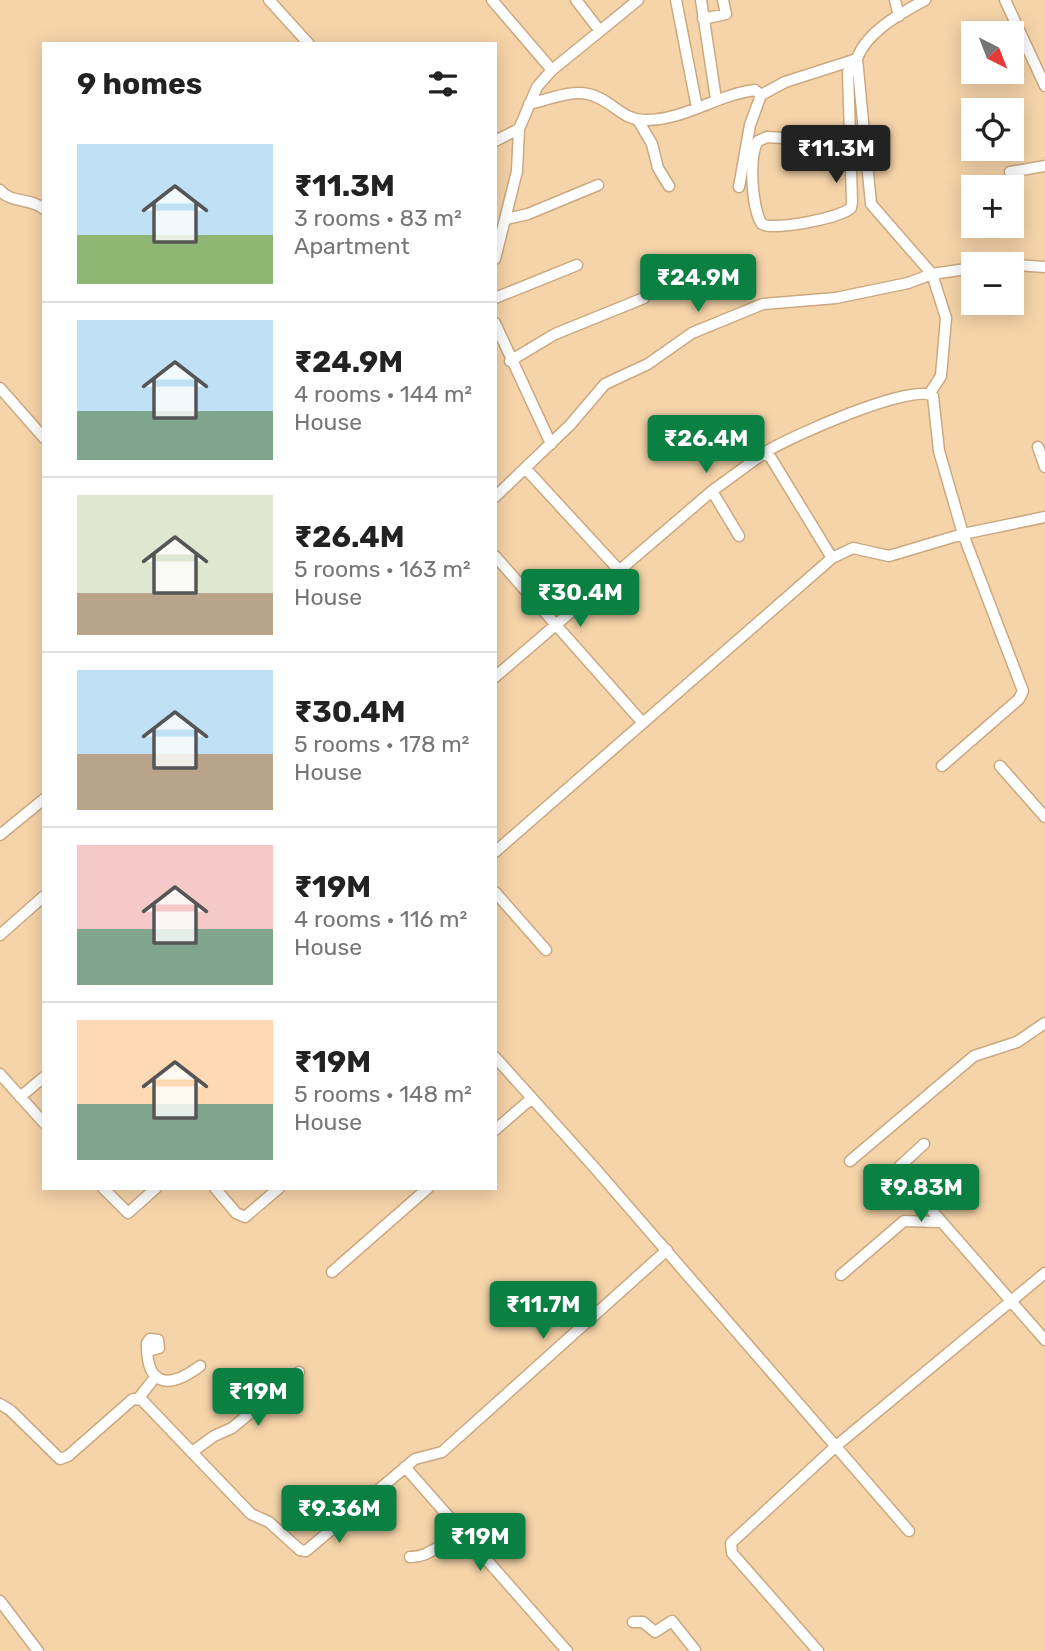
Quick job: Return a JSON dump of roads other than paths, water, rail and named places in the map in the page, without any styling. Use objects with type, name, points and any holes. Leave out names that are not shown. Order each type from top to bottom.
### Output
[{"type":"street","points":[[269,0],[307,42]]},
{"type":"street","points":[[492,0],[552,70]]},
{"type":"street","points":[[576,0],[600,31]]},
{"type":"street","points":[[497,252],[517,171],[519,129],[537,87],[552,70],[638,0]]},
{"type":"street","points":[[676,0],[697,108]]},
{"type":"street","points":[[701,0],[716,99]]},
{"type":"street","points":[[703,19],[726,14],[723,0]]},
{"type":"street","points":[[895,0],[899,16]]},
{"type":"street","points":[[849,142],[767,137],[758,141],[753,177],[756,212],[762,224],[781,227],[848,212],[852,201],[848,72],[857,64],[869,40],[925,0]]},
{"type":"street","points":[[1005,0],[1045,86]]},
{"type":"street","points":[[739,187],[750,125],[761,95],[785,82],[857,64]]},
{"type":"street","points":[[857,64],[871,204],[932,274],[947,324],[941,376],[930,393]]},
{"type":"street","points":[[529,104],[588,94],[612,104],[626,117],[638,120],[671,118],[716,99],[755,90],[761,95]]},
{"type":"street","points":[[638,120],[652,144],[658,169],[669,186]]},
{"type":"street","points":[[497,140],[519,129]]},
{"type":"street","points":[[1010,172],[1045,166]]},
{"type":"street","points":[[506,219],[528,214],[598,185]]},
{"type":"street","points":[[0,190],[8,198],[31,201],[42,208]]},
{"type":"street","points":[[497,297],[577,265]]},
{"type":"street","points":[[1024,266],[1045,267]]},
{"type":"street","points":[[497,495],[551,444],[605,384],[648,364],[692,333],[751,307],[836,298],[908,284],[932,274],[961,270]]},
{"type":"street","points":[[510,361],[555,334],[644,298]]},
{"type":"street","points":[[497,328],[510,361],[551,444]]},
{"type":"street","points":[[0,388],[42,436]]},
{"type":"street","points":[[497,675],[618,569],[712,491],[764,453],[798,433],[834,419],[918,392],[930,393]]},
{"type":"street","points":[[930,393],[935,403],[939,451],[962,534],[1023,694],[942,766]]},
{"type":"street","points":[[1038,447],[1045,467]]},
{"type":"street","points":[[764,453],[771,458],[832,558]]},
{"type":"street","points":[[525,468],[618,569]]},
{"type":"street","points":[[712,491],[739,536]]},
{"type":"street","points":[[497,850],[832,558],[853,548],[889,556],[962,534],[1045,517]]},
{"type":"street","points":[[497,558],[642,722]]},
{"type":"street","points":[[1000,766],[1045,817]]},
{"type":"street","points":[[2,831],[42,801]]},
{"type":"street","points":[[497,893],[546,950]]},
{"type":"street","points":[[0,935],[42,899]]},
{"type":"street","points":[[850,1161],[974,1056],[1017,1042],[1045,1023]]},
{"type":"street","points":[[497,1059],[667,1250],[909,1531]]},
{"type":"street","points":[[0,1074],[42,1121]]},
{"type":"street","points":[[20,1097],[42,1079]]},
{"type":"street","points":[[497,1128],[532,1098]]},
{"type":"street","points":[[924,1144],[898,1171],[939,1222],[1045,1340]]},
{"type":"street","points":[[105,1190],[128,1213],[154,1190]]},
{"type":"street","points":[[217,1190],[236,1213],[245,1217],[277,1190]]},
{"type":"street","points":[[332,1272],[426,1190]]},
{"type":"street","points":[[841,1275],[904,1221],[939,1222]]},
{"type":"street","points":[[0,1405],[10,1410],[60,1459],[68,1456],[133,1399],[145,1401],[251,1514],[263,1518],[304,1551],[417,1457],[442,1452],[667,1250]]},
{"type":"street","points":[[818,1651],[729,1547],[836,1446],[1045,1273]]},
{"type":"street","points":[[148,1351],[148,1363],[156,1376],[166,1381],[177,1381],[200,1366]]},
{"type":"street","points":[[192,1452],[214,1436],[233,1428],[299,1372]]},
{"type":"street","points":[[138,1399],[156,1376]]},
{"type":"street","points":[[405,1467],[470,1537],[567,1651]]},
{"type":"street","points":[[410,1557],[424,1555],[457,1536],[470,1537]]},
{"type":"street","points":[[0,1601],[38,1651]]},
{"type":"street","points":[[633,1622],[643,1622],[655,1632],[672,1621],[696,1651]]}]
